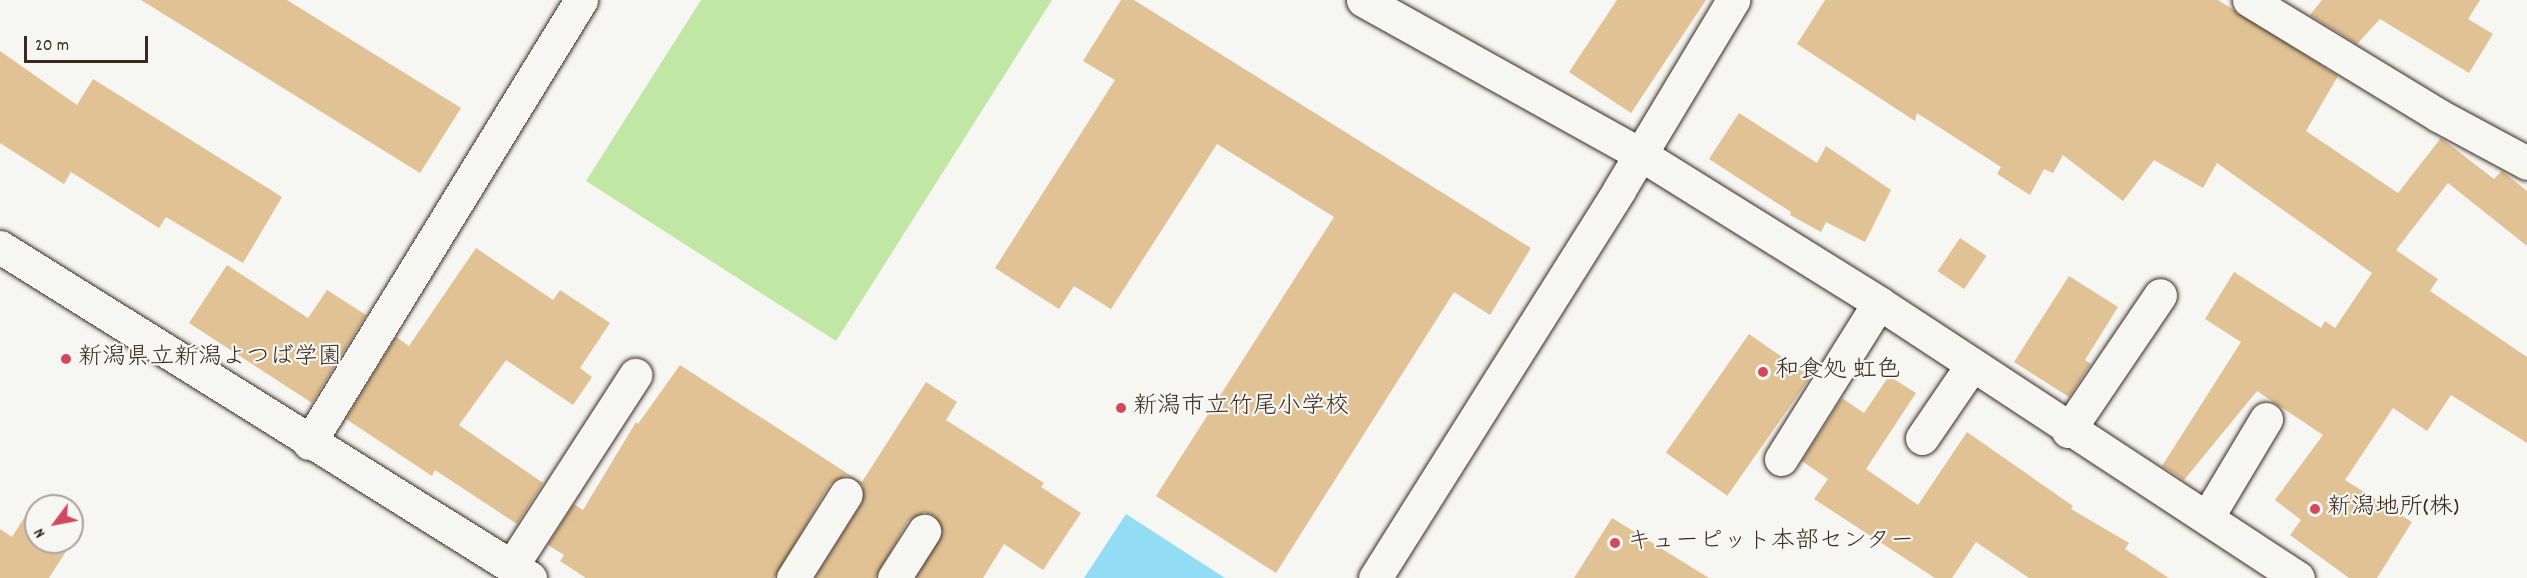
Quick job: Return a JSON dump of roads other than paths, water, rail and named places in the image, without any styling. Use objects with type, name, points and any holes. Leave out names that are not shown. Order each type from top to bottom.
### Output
[{"type":"street","points":[[309,443],[581,0]]},
{"type":"street","points":[[1364,0],[1640,154],[1879,303],[2068,431],[2208,516],[2298,578]]},
{"type":"street","points":[[1375,578],[1640,154],[1733,0]]},
{"type":"street","points":[[2249,0],[2438,115],[2527,163]]},
{"type":"street","points":[[0,247],[309,443],[520,572],[635,375]]},
{"type":"street","points":[[2068,431],[2160,295]]},
{"type":"street","points":[[1781,459],[1879,303]]},
{"type":"street","points":[[1922,438],[1972,365]]},
{"type":"street","points":[[2208,516],[2266,419]]},
{"type":"street","points":[[793,578],[846,494]]},
{"type":"street","points":[[894,578],[924,531]]},
{"type":"water","points":[[1126,514],[1225,578],[1084,578]]},
{"type":"place","name":"新潟県立新潟よつば学園","points":[[66,359]]},
{"type":"place","name":"和食処 虹色","points":[[1763,372]]},
{"type":"place","name":"新潟市立竹尾小学校","points":[[1121,408]]},
{"type":"place","name":"新潟地所(株)","points":[[2315,509]]},
{"type":"place","name":"キューピット本部センター","points":[[1615,543]]}]
